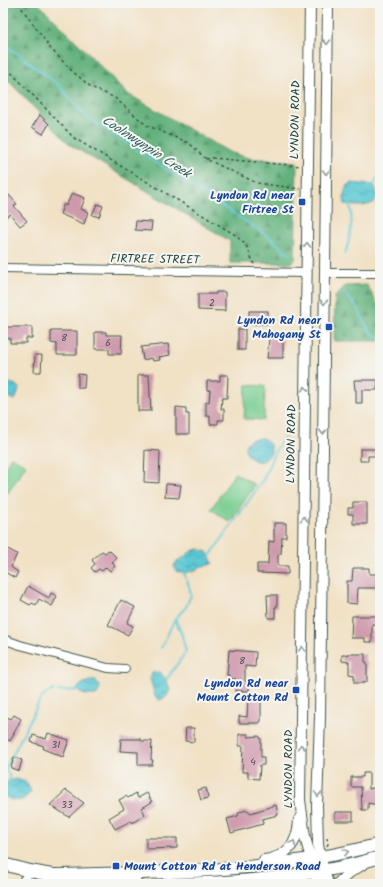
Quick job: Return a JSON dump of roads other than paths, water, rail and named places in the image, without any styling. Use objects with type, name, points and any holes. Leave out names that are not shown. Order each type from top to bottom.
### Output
[{"type":"highway","points":[[50,875],[177,872],[260,866],[315,858],[380,844]]},
{"type":"highway","points":[[168,884],[264,878],[319,871],[376,859]]},
{"type":"highway","points":[[3,864],[30,871],[88,881],[136,884]]},
{"type":"main road","name":"LYNDON ROAD","points":[[310,3],[300,800],[302,819],[315,858]]},
{"type":"main road","points":[[328,3],[318,806],[319,848],[315,858],[319,871],[328,884]]},
{"type":"main road","points":[[306,273],[324,273]]},
{"type":"main road","points":[[301,716],[320,717]]},
{"type":"main road","points":[[177,872],[271,859],[281,856],[288,851],[298,832],[300,800]]},
{"type":"main road","points":[[337,884],[355,868],[376,859]]},
{"type":"main road","points":[[318,884],[319,871]]},
{"type":"main road","points":[[236,884],[291,878],[301,881],[304,884]]},
{"type":"street","name":"FIRTREE STREET","points":[[3,268],[306,273]]},
{"type":"street","points":[[324,273],[380,273]]},
{"type":"street","points":[[3,639],[20,645],[108,668],[124,669]]},
{"type":"street","points":[[21,884],[30,871]]},
{"type":"water","points":[[350,183],[374,185],[377,193],[375,202],[360,206],[345,204],[344,193]]},
{"type":"water","points":[[10,383],[19,388],[16,399],[13,400],[3,394],[3,384]]},
{"type":"water","points":[[262,438],[266,440],[271,447],[271,452],[261,461],[256,461],[247,454],[245,449],[246,445],[251,440]]},
{"type":"water","points":[[199,549],[207,552],[213,563],[184,573],[176,571],[174,566],[177,561],[192,551]]},
{"type":"water","points":[[160,672],[170,689],[167,696],[160,700],[155,697],[150,678],[152,673]]},
{"type":"water","points":[[90,681],[96,681],[100,686],[96,695],[83,694],[77,690],[81,685]]},
{"type":"water","points":[[16,779],[26,782],[31,791],[25,798],[15,801],[3,795],[3,786],[8,781]]},
{"type":"waterway","name":"Coolnwynpin Creek","points":[[3,43],[59,85],[84,115],[268,236],[289,254]]},
{"type":"waterway","points":[[373,186],[380,175]]},
{"type":"waterway","points":[[345,254],[351,230],[351,204]]},
{"type":"waterway","name":"Coolnwynpin Creek","points":[[345,294],[357,307],[368,329],[380,338]]},
{"type":"waterway","points":[[207,557],[210,556],[263,480],[275,451],[284,438]]},
{"type":"waterway","points":[[161,648],[175,619],[186,607],[191,595],[184,573],[186,571]]},
{"type":"waterway","points":[[166,680],[186,652],[182,635],[175,619]]},
{"type":"waterway","points":[[10,780],[9,775],[5,770],[40,700],[47,693],[54,690]]},
{"type":"waterway","points":[[58,691],[79,690]]},
{"type":"place","name":"Lyndon Rd near Firtree St","points":[[302,202]]},
{"type":"place","name":"Lyndon Rd near Mahogany St","points":[[329,327]]},
{"type":"place","name":"Lyndon Rd near Mount Cotton Rd","points":[[296,690]]},
{"type":"place","name":"Mount Cotton Rd at Henderson Road","points":[[116,866]]}]
